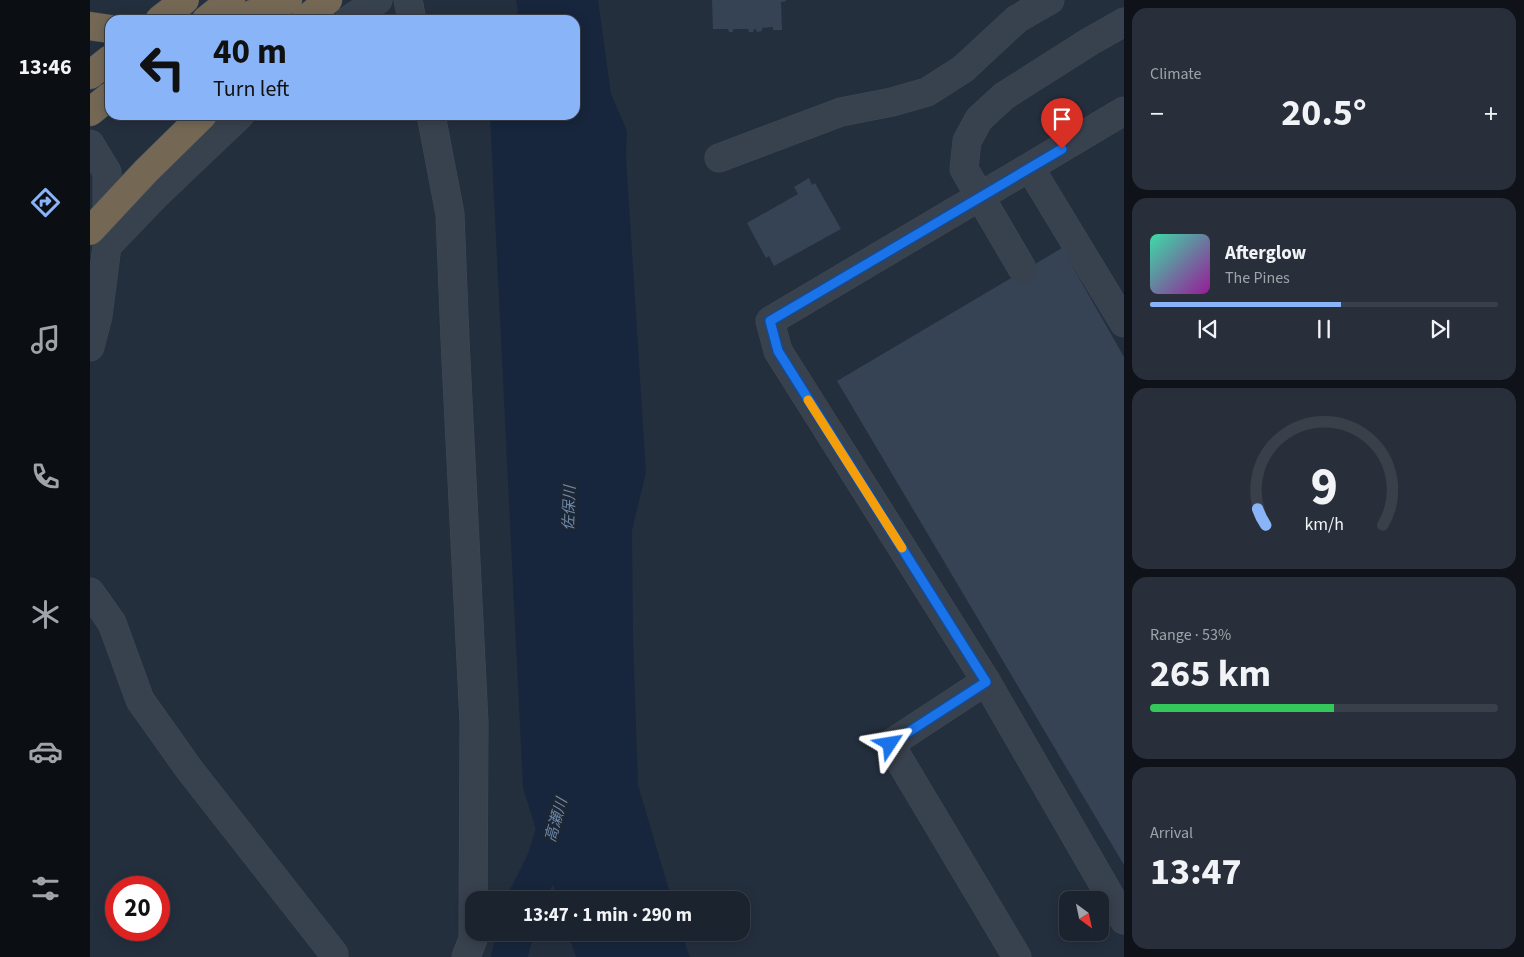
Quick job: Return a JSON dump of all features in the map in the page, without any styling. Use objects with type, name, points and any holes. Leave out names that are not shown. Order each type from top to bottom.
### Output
[{"type":"highway","points":[[166,15],[185,0]]},
{"type":"highway","points":[[223,13],[288,0]]},
{"type":"highway","points":[[310,15],[328,0]]},
{"type":"highway","points":[[90,26],[105,28]]},
{"type":"highway","points":[[90,75],[105,63]]},
{"type":"highway","points":[[90,112],[105,100]]},
{"type":"highway","points":[[98,238],[146,171],[198,120]]},
{"type":"street","points":[[166,0],[176,15]]},
{"type":"street","points":[[356,15],[378,0]]},
{"type":"street","points":[[408,0],[411,15]]},
{"type":"street","points":[[719,158],[841,112],[892,102],[927,92],[963,69],[1017,19],[1050,0]]},
{"type":"street","points":[[1023,270],[964,170],[967,141],[979,119],[1004,96],[1124,22]]},
{"type":"street","points":[[1124,111],[770,321],[778,351],[986,682],[1124,920]]},
{"type":"street","points":[[98,238],[156,195],[235,120]]},
{"type":"street","points":[[432,120],[450,214],[454,340],[474,722],[473,939],[466,957]]},
{"type":"street","points":[[90,144],[106,172],[98,238],[98,316],[90,347]]},
{"type":"street","points":[[1030,168],[1124,323]]},
{"type":"street","points":[[90,592],[112,623],[140,700],[189,769],[334,954],[334,957]]},
{"type":"street","points":[[986,682],[890,744],[1017,957]]},
{"type":"water","name":"佐保川","points":[[516,0],[598,0],[611,94],[627,131],[626,157],[646,473],[632,530],[638,785],[669,891],[555,891],[523,788],[490,120],[580,120],[580,15],[516,15],[518,11]]},
{"type":"water","points":[[571,941],[684,941],[690,957],[576,957]]},
{"type":"building","points":[[712,0],[786,0],[781,2],[782,30],[773,30],[773,27],[762,28],[762,31],[757,32],[756,29],[753,32],[749,32],[748,29],[733,29],[733,32],[729,32],[728,29],[713,29]]},
{"type":"building","points":[[809,178],[812,185],[815,183],[841,229],[774,266],[769,256],[766,258],[747,223],[798,194],[794,187]]},
{"type":"building","points":[[1062,248],[1124,357],[1124,865],[837,381]]},
{"type":"waterway","name":"高瀬川","points":[[530,891],[545,860],[560,811]]},
{"type":"waterway","name":"高瀬川","points":[[509,957],[513,941]]},
{"type":"slow traffic","points":[[808,400],[902,548]]},
{"type":"route","points":[[890,744],[986,682],[778,351],[770,321],[1062,149]]}]
